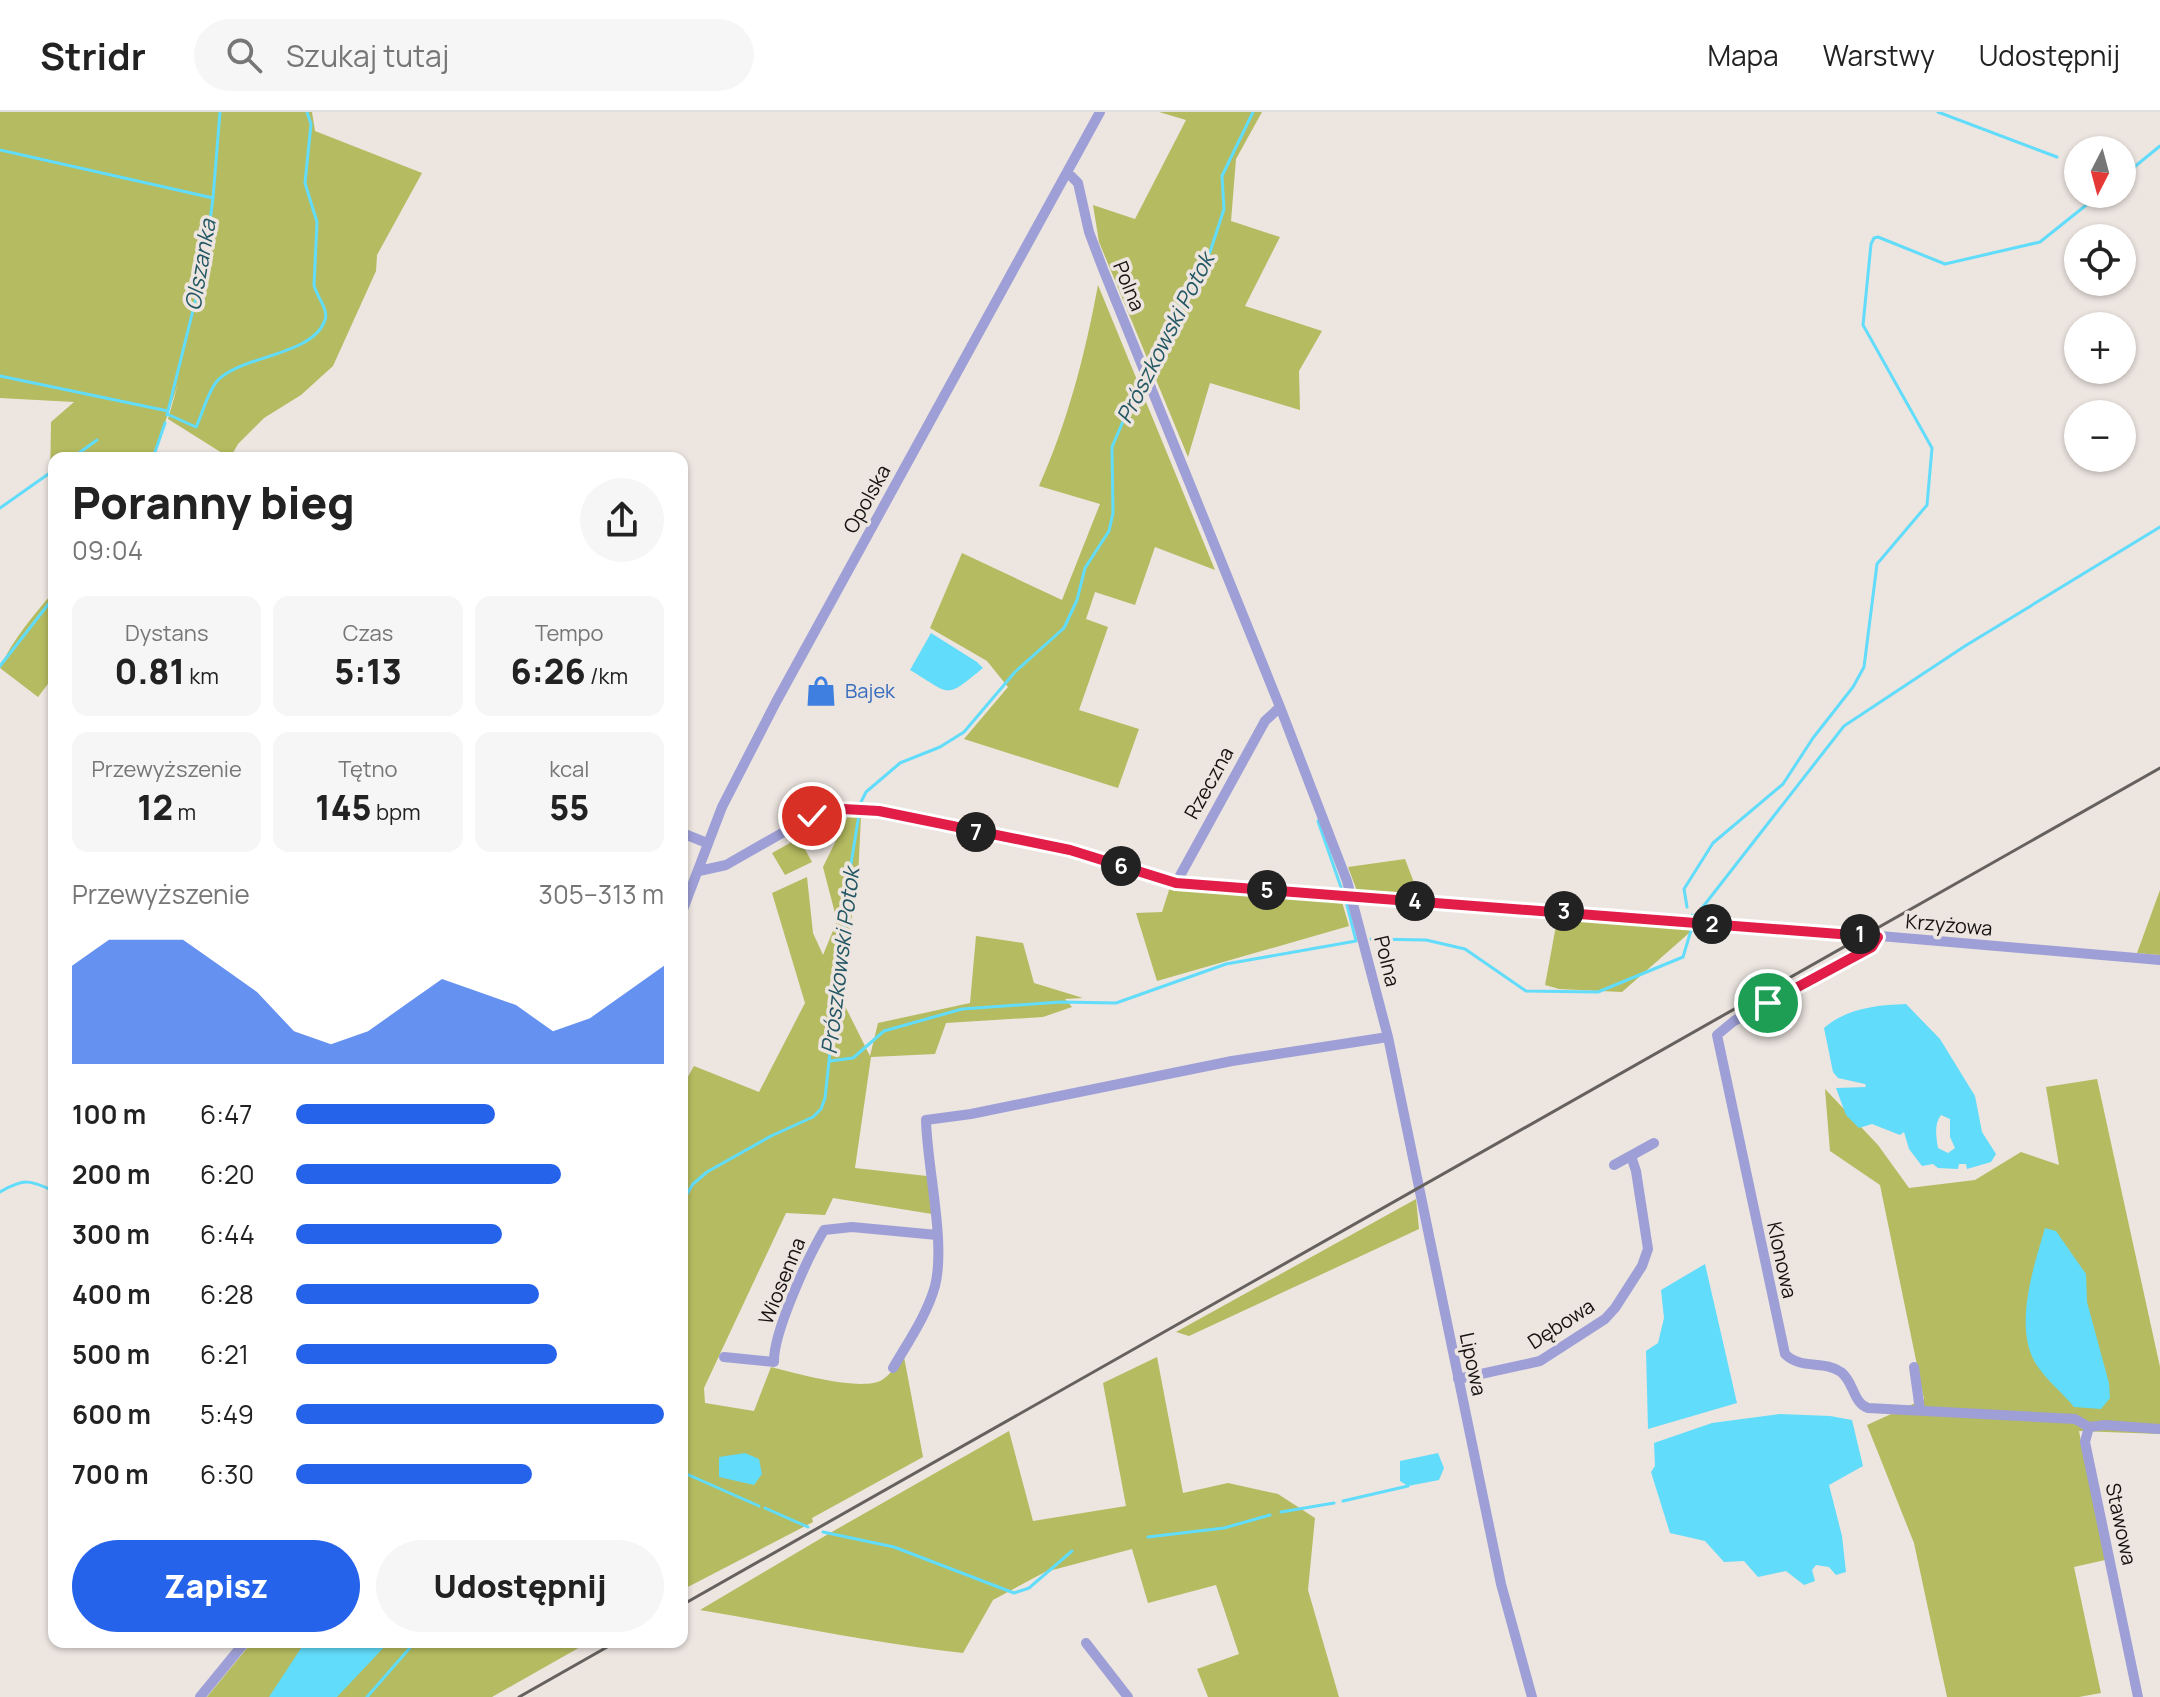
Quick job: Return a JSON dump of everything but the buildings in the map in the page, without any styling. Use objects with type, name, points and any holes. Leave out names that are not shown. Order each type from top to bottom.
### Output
[{"type":"street","name":"Opolska","points":[[688,898],[727,797],[797,663],[1100,112]]},
{"type":"street","name":"Polna","points":[[1067,172],[1078,183],[1089,232],[1335,846],[1352,897],[1388,1037]]},
{"type":"street","name":"Rzeczna","points":[[1176,883],[1265,721],[1280,707]]},
{"type":"street","name":"Krzyżowa","points":[[699,871],[726,865],[812,816],[827,811],[868,809],[1070,850],[1176,883],[2160,960]]},
{"type":"street","points":[[688,835],[707,843]]},
{"type":"street","name":"Klonowa","points":[[1878,937],[1872,947],[1734,1021],[1717,1035],[1785,1354],[1801,1364],[1841,1372],[1862,1406],[2075,1419],[2089,1427]]},
{"type":"street","points":[[893,1368],[929,1304],[937,1276],[937,1235],[926,1120],[1013,1106],[1232,1061],[1388,1037]]},
{"type":"street","name":"Lipowa","points":[[1388,1037],[1501,1584],[1532,1697]]},
{"type":"street","points":[[1614,1165],[1654,1143]]},
{"type":"street","name":"Dębowa","points":[[1458,1379],[1540,1361],[1605,1319],[1615,1308],[1642,1266],[1648,1249],[1641,1197],[1631,1156]]},
{"type":"street","name":"Wiosenna","points":[[724,1357],[774,1362],[773,1351],[824,1230],[852,1227],[937,1235]]},
{"type":"street","points":[[1914,1367],[1920,1410]]},
{"type":"street","points":[[2089,1427],[2105,1425],[2160,1429]]},
{"type":"street","name":"Stawowa","points":[[2089,1427],[2085,1442],[2138,1697]]},
{"type":"street","points":[[1086,1643],[1128,1697]]},
{"type":"street","points":[[200,1697],[240,1648]]},
{"type":"green space","points":[[0,112],[312,112],[315,131],[422,173],[377,255],[376,271],[333,366],[301,395],[264,418],[233,452],[220,452],[168,419],[178,384],[155,452],[51,452],[51,422],[74,402],[0,398]]},
{"type":"green space","points":[[1159,112],[1262,112],[1236,159],[1231,221],[1280,237],[1245,306],[1322,331],[1299,371],[1300,410],[1210,383],[1188,457],[1099,242],[1093,205],[1135,219],[1186,120]]},
{"type":"green space","points":[[1098,285],[1215,570],[1155,547],[1135,605],[1095,592],[1086,619],[1108,627],[1079,710],[1139,729],[1118,788],[964,739],[1008,687],[987,661],[930,628],[962,553],[1062,600],[1100,504],[1039,486],[1059,437],[1074,387]]},
{"type":"green space","points":[[48,598],[48,684],[38,697],[0,668]]},
{"type":"green space","points":[[848,816],[861,816],[858,878],[839,994],[870,1056],[878,1023],[970,1003],[976,936],[1023,943],[1034,983],[1083,998],[1065,999],[1072,1007],[1043,1017],[946,1023],[935,1054],[871,1057],[855,1168],[927,1176],[932,1214],[833,1198],[825,1215],[786,1213],[704,1388],[705,1403],[754,1411],[771,1367],[859,1384],[882,1380],[904,1357],[923,1457],[812,1518],[813,1522],[688,1587],[688,1076],[694,1066],[759,1092],[805,1003],[772,893],[807,877],[813,933],[823,955],[837,921],[823,867]]},
{"type":"green space","points":[[799,838],[812,862],[785,875],[772,853]]},
{"type":"green space","points":[[1405,859],[1418,893],[1357,891],[1348,867]]},
{"type":"green space","points":[[1170,887],[1342,902],[1349,926],[1157,981],[1136,913],[1162,912]]},
{"type":"green space","points":[[2160,890],[2160,955],[2137,953]]},
{"type":"green space","points":[[1558,915],[1696,927],[1622,992],[1559,989],[1545,985]]},
{"type":"green space","points":[[2097,1079],[2160,1367],[2160,1434],[2079,1431],[2105,1560],[2074,1567],[2101,1693],[2079,1697],[1947,1697],[1914,1543],[1867,1425],[1924,1399],[1880,1185],[1830,1151],[1825,1089],[1878,1145],[1909,1188],[1975,1180],[2021,1152],[2059,1165],[2046,1087]]},
{"type":"green space","points":[[1416,1199],[1419,1229],[1189,1336],[1176,1332]]},
{"type":"green space","points":[[1157,1357],[1183,1493],[1228,1483],[1278,1494],[1315,1518],[1308,1590],[1339,1697],[1208,1697],[1197,1669],[1239,1654],[1216,1585],[1148,1603],[1132,1549],[1045,1572],[993,1600],[963,1653],[700,1610],[1009,1431],[1033,1521],[1126,1506],[1103,1383]]},
{"type":"green space","points":[[247,1648],[578,1648],[492,1697],[207,1697]]},
{"type":"water","points":[[931,633],[983,668],[961,685],[948,690],[910,670]]},
{"type":"water","points":[[1906,1004],[1940,1039],[1975,1096],[1982,1132],[1996,1154],[1991,1162],[1967,1169],[1966,1164],[1959,1164],[1958,1169],[1938,1168],[1933,1164],[1922,1166],[1909,1149],[1904,1132],[1900,1135],[1872,1124],[1859,1128],[1846,1115],[1836,1088],[1866,1087],[1865,1084],[1838,1078],[1833,1072],[1824,1028],[1852,1012]],"holes":[[[1941,1115],[1950,1119],[1950,1137],[1955,1148],[1948,1153],[1938,1148],[1936,1130]]]},
{"type":"water","points":[[2045,1228],[2056,1231],[2086,1274],[2087,1302],[2109,1383],[2110,1398],[2101,1409],[2074,1407],[2040,1370],[2029,1349],[2026,1332],[2028,1296]]},
{"type":"water","points":[[1705,1264],[1737,1403],[1648,1429],[1646,1351],[1658,1343],[1664,1318],[1661,1290]]},
{"type":"water","points":[[1780,1414],[1852,1420],[1863,1466],[1829,1485],[1842,1536],[1846,1572],[1836,1575],[1829,1567],[1816,1565],[1812,1570],[1815,1581],[1804,1585],[1786,1571],[1758,1577],[1744,1561],[1724,1562],[1705,1541],[1670,1533],[1651,1472],[1655,1466],[1654,1443],[1712,1423]]},
{"type":"water","points":[[745,1453],[759,1459],[762,1474],[754,1485],[719,1477],[719,1457]]},
{"type":"water","points":[[1438,1453],[1444,1468],[1439,1480],[1408,1486],[1400,1481],[1400,1461]]},
{"type":"water","points":[[301,1648],[383,1648],[337,1697],[269,1697]]},
{"type":"waterway","name":"Olszanka","points":[[167,415],[204,266],[220,112]]},
{"type":"waterway","points":[[167,414],[196,427],[217,381],[228,372],[306,341],[318,332],[325,320],[325,311],[314,285],[317,222],[305,183],[311,124],[307,112]]},
{"type":"waterway","name":"Prószkowski Potok","points":[[1147,371],[1210,252],[1224,209],[1222,176],[1253,112]]},
{"type":"waterway","points":[[1938,112],[2057,157]]},
{"type":"waterway","points":[[2136,166],[2160,146]]},
{"type":"waterway","points":[[0,150],[213,198]]},
{"type":"waterway","points":[[1687,907],[1684,889],[1713,843],[1783,784],[1813,738],[1853,687],[1864,667],[1877,564],[1927,505],[1932,448],[1863,325],[1874,238],[1945,264],[2040,242],[2082,208]]},
{"type":"waterway","points":[[0,376],[168,411]]},
{"type":"waterway","name":"Prószkowski Potok","points":[[688,1192],[707,1172],[771,1136],[813,1117],[821,1109],[825,1098],[850,870],[861,802],[866,792],[900,763],[940,747],[964,732],[1015,672],[1064,628],[1077,600],[1085,568],[1109,531],[1113,513],[1112,447],[1128,401],[1144,378]]},
{"type":"waterway","name":"Olszanka","points":[[155,452],[165,423]]},
{"type":"waterway","points":[[80,452],[97,440]]},
{"type":"waterway","points":[[0,508],[48,474]]},
{"type":"waterway","points":[[1692,915],[1695,917],[1844,726],[1965,646],[2160,527]]},
{"type":"waterway","name":"Olszanka","points":[[0,666],[48,605]]},
{"type":"waterway","points":[[1318,821],[1343,893]]},
{"type":"waterway","points":[[830,1061],[853,1058],[884,1031],[962,1009],[1060,1002],[1116,1003],[1226,964],[1356,941],[1347,905]]},
{"type":"waterway","points":[[1371,939],[1426,940],[1465,949],[1526,991],[1598,992],[1683,957],[1692,927]]},
{"type":"waterway","points":[[0,1192],[27,1182],[48,1189]]},
{"type":"waterway","points":[[688,1475],[759,1506]]},
{"type":"waterway","points":[[1343,1501],[1408,1486]]},
{"type":"waterway","points":[[1281,1512],[1334,1503]]},
{"type":"waterway","points":[[765,1508],[808,1527]]},
{"type":"waterway","points":[[1148,1537],[1224,1528],[1270,1515]]},
{"type":"waterway","points":[[823,1532],[894,1547],[1014,1593],[1029,1588],[1072,1551]]},
{"type":"waterway","name":"Prószkowski Potok","points":[[367,1697],[410,1648]]},
{"type":"railway","points":[[688,1602],[2160,768]]},
{"type":"railway","points":[[519,1697],[605,1648]]},
{"type":"place","name":"Bajek","points":[[821,691]]},
{"type":"route","points":[[812,816],[843,809],[879,811],[1054,846],[1176,883],[1878,937],[1872,947],[1768,1003]]}]
